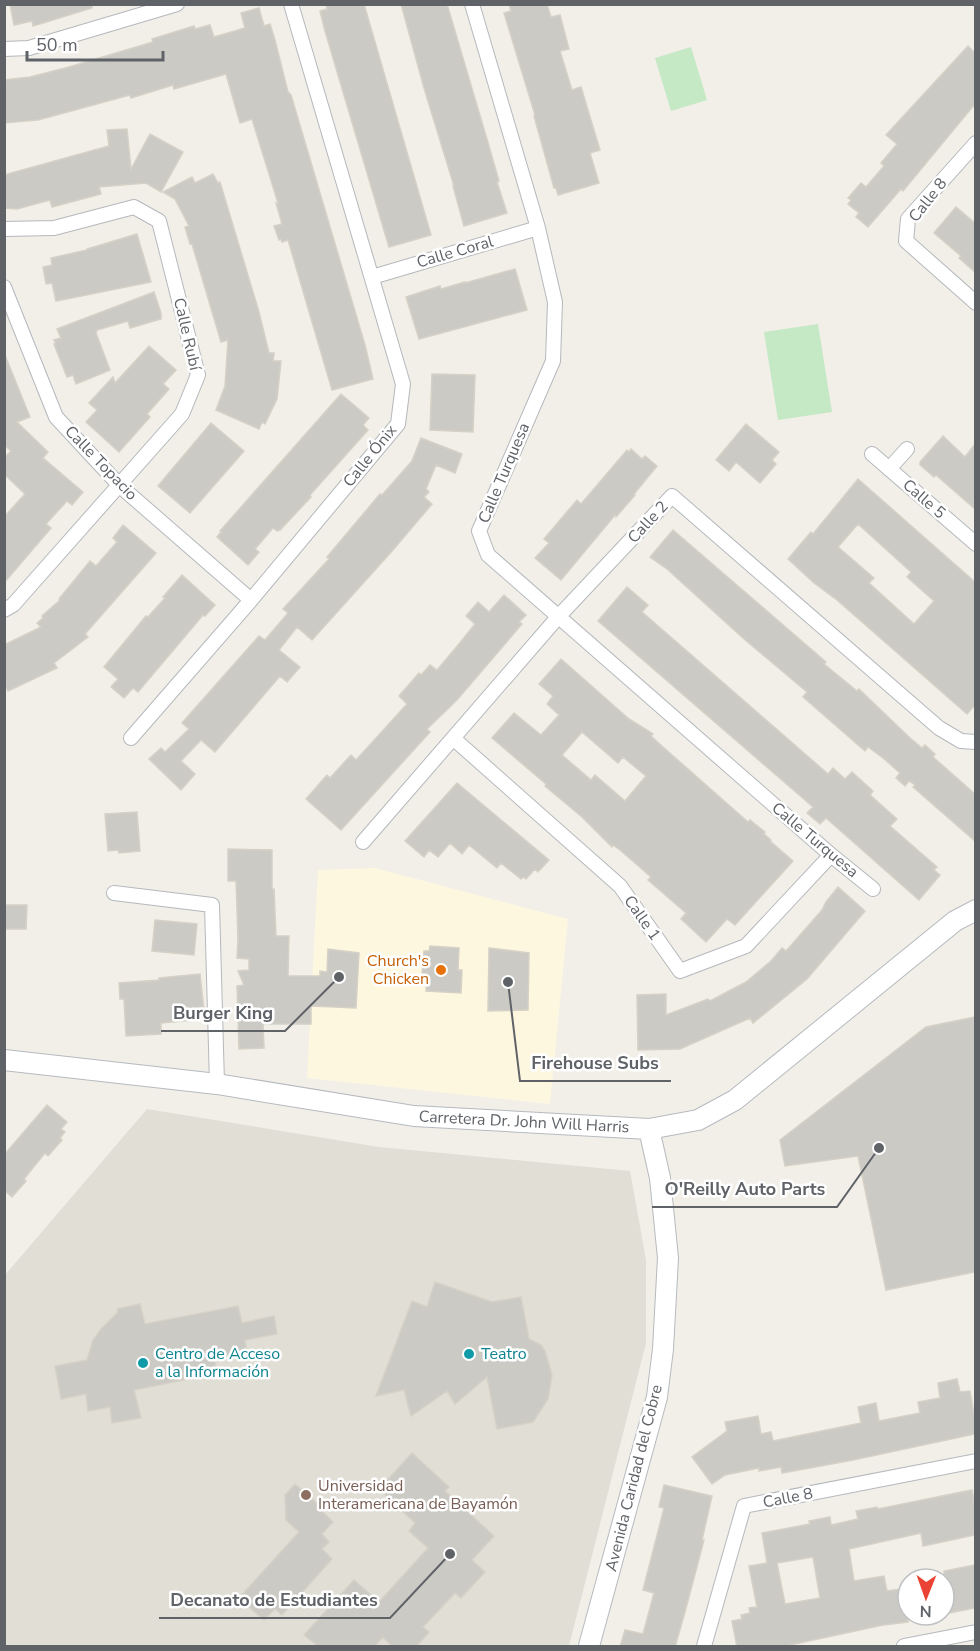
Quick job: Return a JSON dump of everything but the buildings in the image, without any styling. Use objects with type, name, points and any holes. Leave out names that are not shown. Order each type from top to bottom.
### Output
[{"type":"street","points":[[4,49],[29,48],[177,4]]},
{"type":"street","name":"Calle Ónix","points":[[131,738],[251,600],[398,424],[402,384],[291,4]]},
{"type":"street","name":"Calle Turquesa","points":[[472,4],[538,228],[555,302],[553,361],[480,531],[488,555],[831,855],[873,889]]},
{"type":"street","name":"Calle 8","points":[[975,143],[908,219],[906,241],[975,303]]},
{"type":"street","name":"Calle Rubí","points":[[4,229],[54,228],[134,207],[159,221],[198,375],[182,414],[13,605],[4,609]]},
{"type":"street","name":"Calle Coral","points":[[372,277],[538,228]]},
{"type":"street","name":"Calle Topacio","points":[[4,287],[56,417],[120,486],[251,600]]},
{"type":"street","points":[[889,469],[907,449]]},
{"type":"street","name":"Calle 5","points":[[872,454],[975,544]]},
{"type":"street","name":"Calle 2","points":[[363,842],[558,617],[672,496],[939,728],[961,741],[975,742]]},
{"type":"street","name":"Calle 1","points":[[454,739],[620,886],[680,971],[746,946],[831,855]]},
{"type":"street","points":[[114,893],[212,906],[217,1084]]},
{"type":"street","name":"Carretera Dr. John Will Harris","points":[[4,1060],[217,1084],[414,1116],[649,1129],[698,1120],[735,1100],[956,921],[975,910]]},
{"type":"street","name":"Avenida Caridad del Cobre","points":[[589,1647],[657,1397],[663,1348],[668,1257],[660,1178],[649,1129]]},
{"type":"street","name":"Calle 8","points":[[704,1647],[744,1506],[975,1461]]},
{"type":"street","points":[[904,1647],[975,1632]]},
{"type":"shaded area","points":[[375,868],[568,919],[550,1104],[307,1078],[318,870]]},
{"type":"shaded area","name":"Universidad Interamericana de Bayamón","points":[[147,1109],[379,1147],[630,1171],[646,1260],[646,1343],[569,1646],[5,1646],[5,1275]]},
{"type":"green space","points":[[691,47],[707,100],[671,111],[655,58]]},
{"type":"green space","points":[[818,324],[832,412],[778,420],[764,332]]},
{"type":"place","name":"Church's Chicken","points":[[441,970]]},
{"type":"place","name":"Burger King","points":[[339,977]]},
{"type":"place","name":"Firehouse Subs","points":[[508,982]]},
{"type":"place","name":"O'Reilly Auto Parts","points":[[879,1148]]},
{"type":"place","name":"Teatro","points":[[469,1354]]},
{"type":"place","name":"Centro de Acceso a la Información","points":[[143,1363]]},
{"type":"place","name":"Universidad Interamericana de Bayamón","points":[[306,1495]]},
{"type":"place","name":"Decanato de Estudiantes","points":[[450,1554]]}]
